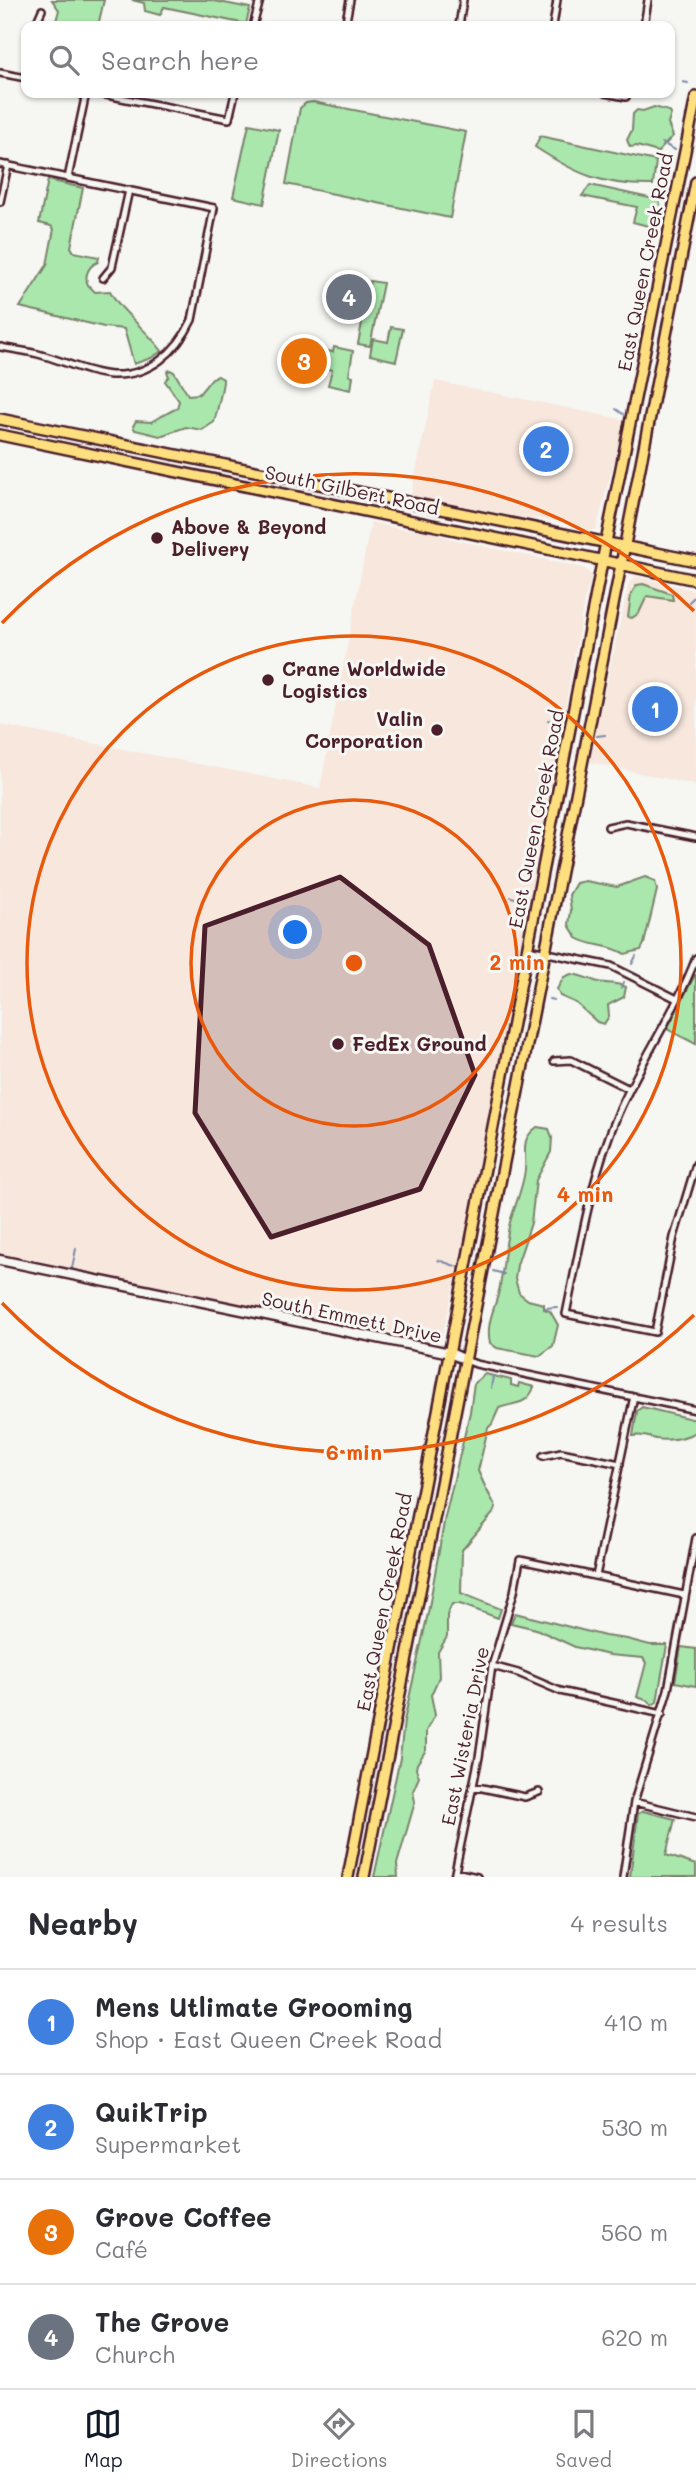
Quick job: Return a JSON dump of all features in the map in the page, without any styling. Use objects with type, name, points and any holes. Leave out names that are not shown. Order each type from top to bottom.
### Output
[{"type":"main road","name":"East Queen Creek Road","points":[[364,1877],[528,950],[606,542],[696,97]]},
{"type":"main road","name":"East Queen Creek Road","points":[[348,1877],[544,952],[696,182]]},
{"type":"main road","name":"South Gilbert Road","points":[[0,419],[696,561]]},
{"type":"main road","name":"South Gilbert Road","points":[[0,435],[696,580]]},
{"type":"main road","points":[[222,481],[225,465]]},
{"type":"main road","points":[[413,520],[416,504]]},
{"type":"main road","points":[[568,746],[584,749]]},
{"type":"street","points":[[254,21],[260,0]]},
{"type":"street","points":[[346,21],[350,0]]},
{"type":"street","points":[[459,21],[463,0]]},
{"type":"street","points":[[554,21],[557,0]]},
{"type":"street","points":[[645,21],[648,0]]},
{"type":"street","points":[[37,21],[42,10]]},
{"type":"street","points":[[0,73],[21,77]]},
{"type":"street","points":[[68,178],[85,98]]},
{"type":"street","points":[[122,98],[229,119],[233,98]]},
{"type":"street","points":[[143,102],[144,98]]},
{"type":"street","points":[[0,164],[214,208],[192,320],[176,347],[156,364],[146,369],[111,375],[38,354],[0,347]]},
{"type":"street","points":[[0,202],[8,165]]},
{"type":"street","points":[[103,278],[112,267],[129,190]]},
{"type":"street","points":[[608,827],[626,823],[696,837]]},
{"type":"street","points":[[528,950],[622,970],[677,999]]},
{"type":"street","points":[[696,958],[613,1125],[597,1172],[566,1314],[655,1332],[674,1237],[696,1164]]},
{"type":"street","points":[[554,1061],[570,1060],[629,1089]]},
{"type":"street","name":"South Emmett Drive","points":[[0,1261],[696,1410]]},
{"type":"street","points":[[634,1396],[596,1576],[684,1595]]},
{"type":"street","points":[[543,1456],[561,1452],[620,1464]]},
{"type":"street","points":[[623,1877],[634,1802],[662,1714],[696,1538]]},
{"type":"street","name":"East Wisteria Drive","points":[[454,1875],[473,1787],[492,1667],[520,1560],[596,1576]]},
{"type":"street","points":[[492,1667],[518,1673],[559,1691],[662,1714]]},
{"type":"street","points":[[473,1787],[525,1797],[540,1791]]},
{"type":"street","points":[[634,1802],[696,1817]]},
{"type":"street","points":[[454,1875],[477,1877]]},
{"type":"highlighted area","points":[[340,877],[429,945],[475,1075],[420,1189],[271,1237],[195,1113],[205,926]]},
{"type":"shaded area","points":[[435,381],[625,420],[596,529],[589,531],[559,521],[526,518],[411,496]]},
{"type":"shaded area","points":[[371,522],[399,529],[423,530],[456,540],[584,568],[592,576],[584,601],[560,736],[559,757],[544,818],[543,839],[465,1239],[441,1340],[433,1344],[56,1267],[52,1271],[0,1261],[0,725],[320,788]]},
{"type":"shaded area","points":[[636,576],[696,591],[696,785],[589,762],[629,583]]},
{"type":"green space","points":[[52,0],[104,0],[99,21],[56,21],[59,10]]},
{"type":"green space","points":[[132,0],[209,0],[250,8],[247,21],[232,21],[164,7],[160,15],[145,11],[144,3]]},
{"type":"green space","points":[[313,102],[466,132],[450,218],[286,184],[300,108]]},
{"type":"green space","points":[[654,107],[671,114],[668,124],[673,136],[658,152],[637,146],[630,147],[627,140],[632,130],[633,114],[637,110]]},
{"type":"green space","points":[[249,124],[279,130],[264,204],[233,197]]},
{"type":"green space","points":[[540,136],[656,161],[653,185],[605,181],[577,171],[535,147]]},
{"type":"green space","points":[[48,180],[83,188],[71,247],[74,252],[99,257],[98,262],[88,272],[88,285],[95,292],[110,291],[156,343],[162,351],[151,358],[134,364],[124,329],[104,327],[20,307],[47,265],[54,229],[39,223]]},
{"type":"green space","points":[[590,185],[659,200],[661,207],[656,228],[633,222],[637,207],[582,196]]},
{"type":"green space","points":[[370,281],[383,283],[370,346],[358,344]]},
{"type":"green space","points":[[391,327],[403,329],[396,361],[370,355],[373,339],[388,342]]},
{"type":"green space","points":[[334,347],[353,351],[349,375],[353,376],[351,390],[328,385],[332,370],[325,368],[326,356],[322,350],[333,352]]},
{"type":"green space","points":[[170,370],[188,395],[199,394],[212,378],[218,376],[223,379],[214,422],[202,430],[186,427],[160,436],[135,430],[133,426],[136,421],[151,422],[177,408],[179,401],[165,381]]},
{"type":"green space","points":[[643,584],[672,594],[673,600],[647,596],[639,613],[632,618],[628,617],[631,594],[637,585]]},
{"type":"green space","points":[[645,877],[655,881],[657,890],[641,950],[625,954],[577,938],[569,925],[569,895],[576,883],[585,881],[617,887]]},
{"type":"green space","points":[[571,974],[626,987],[624,997],[608,1005],[609,1016],[604,1024],[597,1022],[576,1003],[560,996],[557,989],[564,977]]},
{"type":"green space","points":[[696,975],[696,1044],[667,1029]]},
{"type":"green space","points":[[537,1127],[549,1129],[552,1138],[551,1152],[536,1180],[531,1223],[515,1279],[519,1293],[528,1300],[544,1304],[544,1309],[550,1311],[558,1325],[553,1346],[539,1356],[497,1348],[490,1343],[489,1335],[510,1222],[524,1177],[526,1142]]},
{"type":"green space","points":[[485,1374],[511,1380],[511,1385],[518,1387],[519,1383],[534,1387],[524,1400],[499,1408],[488,1428],[478,1471],[496,1507],[462,1550],[461,1593],[501,1609],[498,1618],[460,1604],[452,1604],[447,1615],[447,1637],[438,1652],[439,1677],[431,1695],[435,1715],[426,1731],[426,1750],[417,1764],[419,1777],[413,1791],[415,1802],[397,1864],[398,1877],[374,1877],[474,1383]]},
{"type":"green space","points":[[642,1407],[696,1420],[696,1432],[672,1440],[633,1436],[637,1411]]},
{"type":"green space","points":[[515,1613],[605,1636],[650,1645],[667,1645],[657,1702],[652,1705],[649,1701],[637,1697],[646,1663],[643,1658],[609,1655],[575,1647],[536,1629],[511,1623]]},
{"type":"green space","points":[[681,1647],[696,1649],[696,1686],[675,1682]]},
{"type":"green space","points":[[643,1811],[675,1819],[666,1855],[696,1865],[696,1877],[630,1877],[638,1814]]},
{"type":"waterway","points":[[683,82],[688,83]]},
{"type":"waterway","points":[[662,143],[675,150]]},
{"type":"waterway","points":[[662,172],[670,176]]},
{"type":"waterway","points":[[653,216],[661,218]]},
{"type":"waterway","points":[[616,409],[623,414]]},
{"type":"waterway","points":[[689,602],[696,595]]},
{"type":"waterway","points":[[548,720],[559,723]]},
{"type":"waterway","points":[[597,736],[605,735]]},
{"type":"waterway","points":[[511,897],[528,901]]},
{"type":"waterway","points":[[632,964],[636,956]]},
{"type":"waterway","points":[[621,988],[624,982]]},
{"type":"waterway","points":[[549,999],[554,1000]]},
{"type":"waterway","points":[[72,1268],[76,1249]]},
{"type":"waterway","points":[[438,1260],[458,1267]]},
{"type":"waterway","points":[[493,1271],[504,1274]]},
{"type":"waterway","points":[[545,1308],[557,1307]]},
{"type":"waterway","points":[[491,1388],[493,1376]]},
{"type":"place","name":"The Grove","points":[[349,297]]},
{"type":"place","name":"Grove Coffee","points":[[304,361]]},
{"type":"place","name":"QuikTrip","points":[[546,449]]},
{"type":"place","name":"Above & Beyond Delivery","points":[[157,538]]},
{"type":"place","name":"Crane Worldwide Logistics","points":[[268,680]]},
{"type":"place","name":"Mens Utlimate Grooming","points":[[655,709]]},
{"type":"place","name":"Valin Corporation","points":[[437,730]]},
{"type":"place","name":"FedEx Ground","points":[[338,1044]]}]
